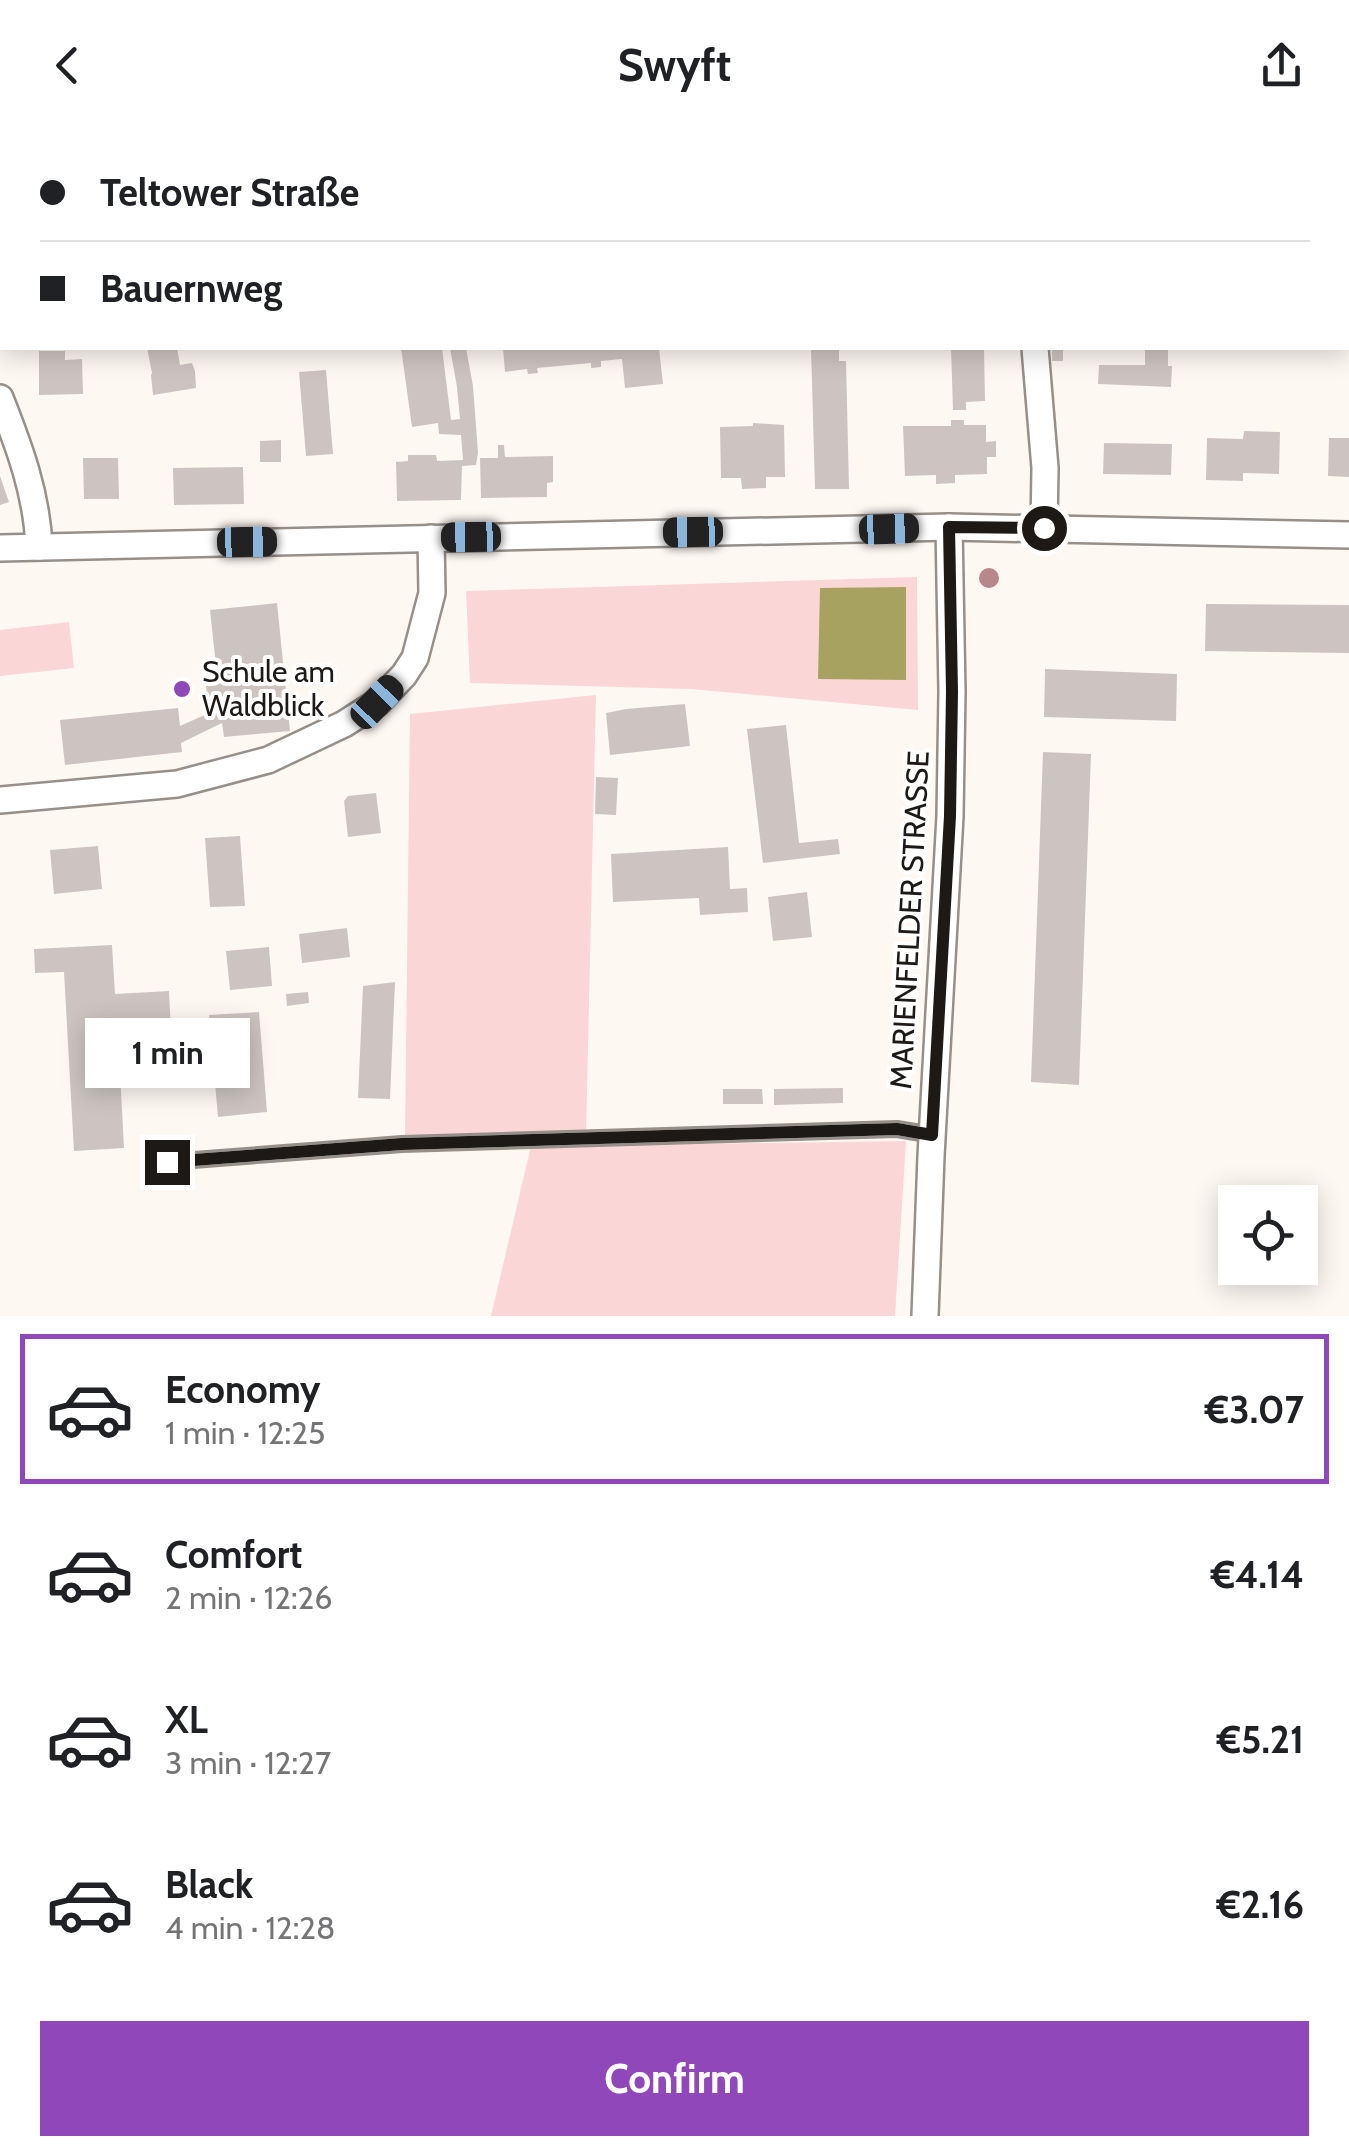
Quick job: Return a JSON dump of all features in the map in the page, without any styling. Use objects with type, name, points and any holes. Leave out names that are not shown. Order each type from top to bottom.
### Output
[{"type":"street","points":[[1034,350],[1045,468],[1044,528]]},
{"type":"street","points":[[0,398],[25,461],[39,547]]},
{"type":"street","points":[[0,548],[949,527],[1349,534]]},
{"type":"street","name":"MARIENFELDER STRASSE","points":[[925,1316],[950,816],[949,527]]},
{"type":"street","points":[[0,800],[177,784],[268,760],[344,724],[377,702],[415,658],[432,593],[431,538]]},
{"type":"lane","points":[[167,1162],[402,1144],[897,1129],[932,1135]]},
{"type":"shaded area","points":[[917,577],[918,710],[691,689],[470,683],[466,591]]},
{"type":"shaded area","points":[[906,587],[906,680],[818,679],[820,588]]},
{"type":"shaded area","points":[[69,622],[74,668],[0,676],[0,630]]},
{"type":"shaded area","points":[[596,695],[586,1134],[405,1137],[410,714]]},
{"type":"shaded area","points":[[906,1141],[895,1316],[491,1316],[531,1146]]},
{"type":"building","points":[[147,350],[177,350],[180,365],[192,363],[196,388],[153,395]]},
{"type":"building","points":[[401,350],[442,350],[451,420],[460,419],[450,350],[466,350],[478,453],[476,465],[462,466],[461,500],[397,501],[396,462],[408,461],[408,455],[436,455],[437,461],[463,460],[461,435],[439,434],[438,423],[412,427]]},
{"type":"building","points":[[503,350],[659,350],[663,384],[625,388],[622,359],[601,361],[601,367],[591,368],[591,363],[537,368],[538,373],[528,374],[527,369],[505,372]]},
{"type":"building","points":[[811,350],[839,350],[839,361],[846,361],[849,489],[815,489]]},
{"type":"building","points":[[951,350],[984,350],[985,401],[966,402],[966,410],[953,410]]},
{"type":"building","points":[[1052,350],[1063,350],[1063,361],[1052,361]]},
{"type":"building","points":[[1145,350],[1168,350],[1171,387],[1098,384],[1099,365],[1145,365]]},
{"type":"building","points":[[39,351],[65,351],[65,360],[82,359],[83,394],[39,395]]},
{"type":"building","points":[[326,370],[333,454],[306,456],[299,372]]},
{"type":"building","points":[[951,420],[964,420],[964,425],[986,425],[986,442],[996,441],[996,457],[987,457],[987,474],[955,475],[955,483],[936,484],[936,475],[905,476],[903,426],[951,426]]},
{"type":"building","points":[[784,425],[785,477],[766,477],[766,488],[742,489],[741,478],[721,478],[720,427]]},
{"type":"building","points":[[1244,431],[1280,432],[1279,474],[1243,473],[1243,481],[1206,480],[1207,438],[1243,439]]},
{"type":"building","points":[[1329,438],[1349,438],[1349,477],[1328,476]]},
{"type":"building","points":[[281,440],[281,462],[260,462],[260,441]]},
{"type":"building","points":[[1104,443],[1172,444],[1171,475],[1103,474]]},
{"type":"building","points":[[498,445],[504,445],[505,457],[553,456],[553,482],[547,483],[547,497],[481,498],[480,458],[498,458]]},
{"type":"building","points":[[83,458],[118,458],[119,499],[84,499]]},
{"type":"building","points":[[243,467],[244,504],[174,505],[173,468]]},
{"type":"building","points":[[0,476],[9,502],[0,505]]},
{"type":"building","points":[[277,603],[290,731],[224,737],[222,723],[181,743],[182,752],[65,765],[60,720],[178,708],[180,726],[209,713],[206,686],[218,684],[210,610]]},
{"type":"building","points":[[1206,604],[1349,605],[1349,653],[1205,651]]},
{"type":"building","points":[[1045,669],[1177,674],[1176,721],[1044,717]]},
{"type":"building","points":[[685,704],[690,746],[610,755],[606,713]]},
{"type":"building","points":[[786,725],[799,843],[838,839],[840,854],[763,863],[747,729]]},
{"type":"building","points":[[1043,752],[1091,754],[1079,1085],[1031,1082]]},
{"type":"building","points":[[596,777],[618,778],[616,815],[595,814]]},
{"type":"building","points":[[376,793],[381,833],[348,837],[344,801],[348,796]]},
{"type":"building","points":[[240,836],[245,906],[210,907],[205,838]]},
{"type":"building","points":[[98,846],[102,889],[54,894],[50,850]]},
{"type":"building","points":[[728,847],[730,889],[747,888],[748,912],[700,915],[699,898],[613,902],[611,854]]},
{"type":"building","points":[[807,892],[812,937],[773,941],[768,897]]},
{"type":"building","points":[[347,928],[350,957],[302,963],[299,934]]},
{"type":"building","points":[[112,945],[115,994],[169,991],[172,1050],[119,1053],[124,1148],[74,1151],[64,972],[35,973],[34,949]]},
{"type":"building","points":[[269,947],[272,986],[230,990],[226,951]]},
{"type":"building","points":[[395,982],[390,1099],[358,1098],[363,986]]},
{"type":"building","points":[[308,992],[309,1003],[287,1006],[286,994]]},
{"type":"building","points":[[259,1012],[267,1112],[218,1117],[209,1015]]},
{"type":"building","points":[[843,1088],[843,1103],[774,1105],[774,1089]]},
{"type":"building","points":[[723,1089],[762,1089],[763,1104],[723,1104]]},
{"type":"place","name":"Schule am Waldblick","points":[[182,689]]},
{"type":"route","points":[[167,1162],[402,1144],[897,1129],[932,1135],[950,816],[949,527],[1044,528]]}]
